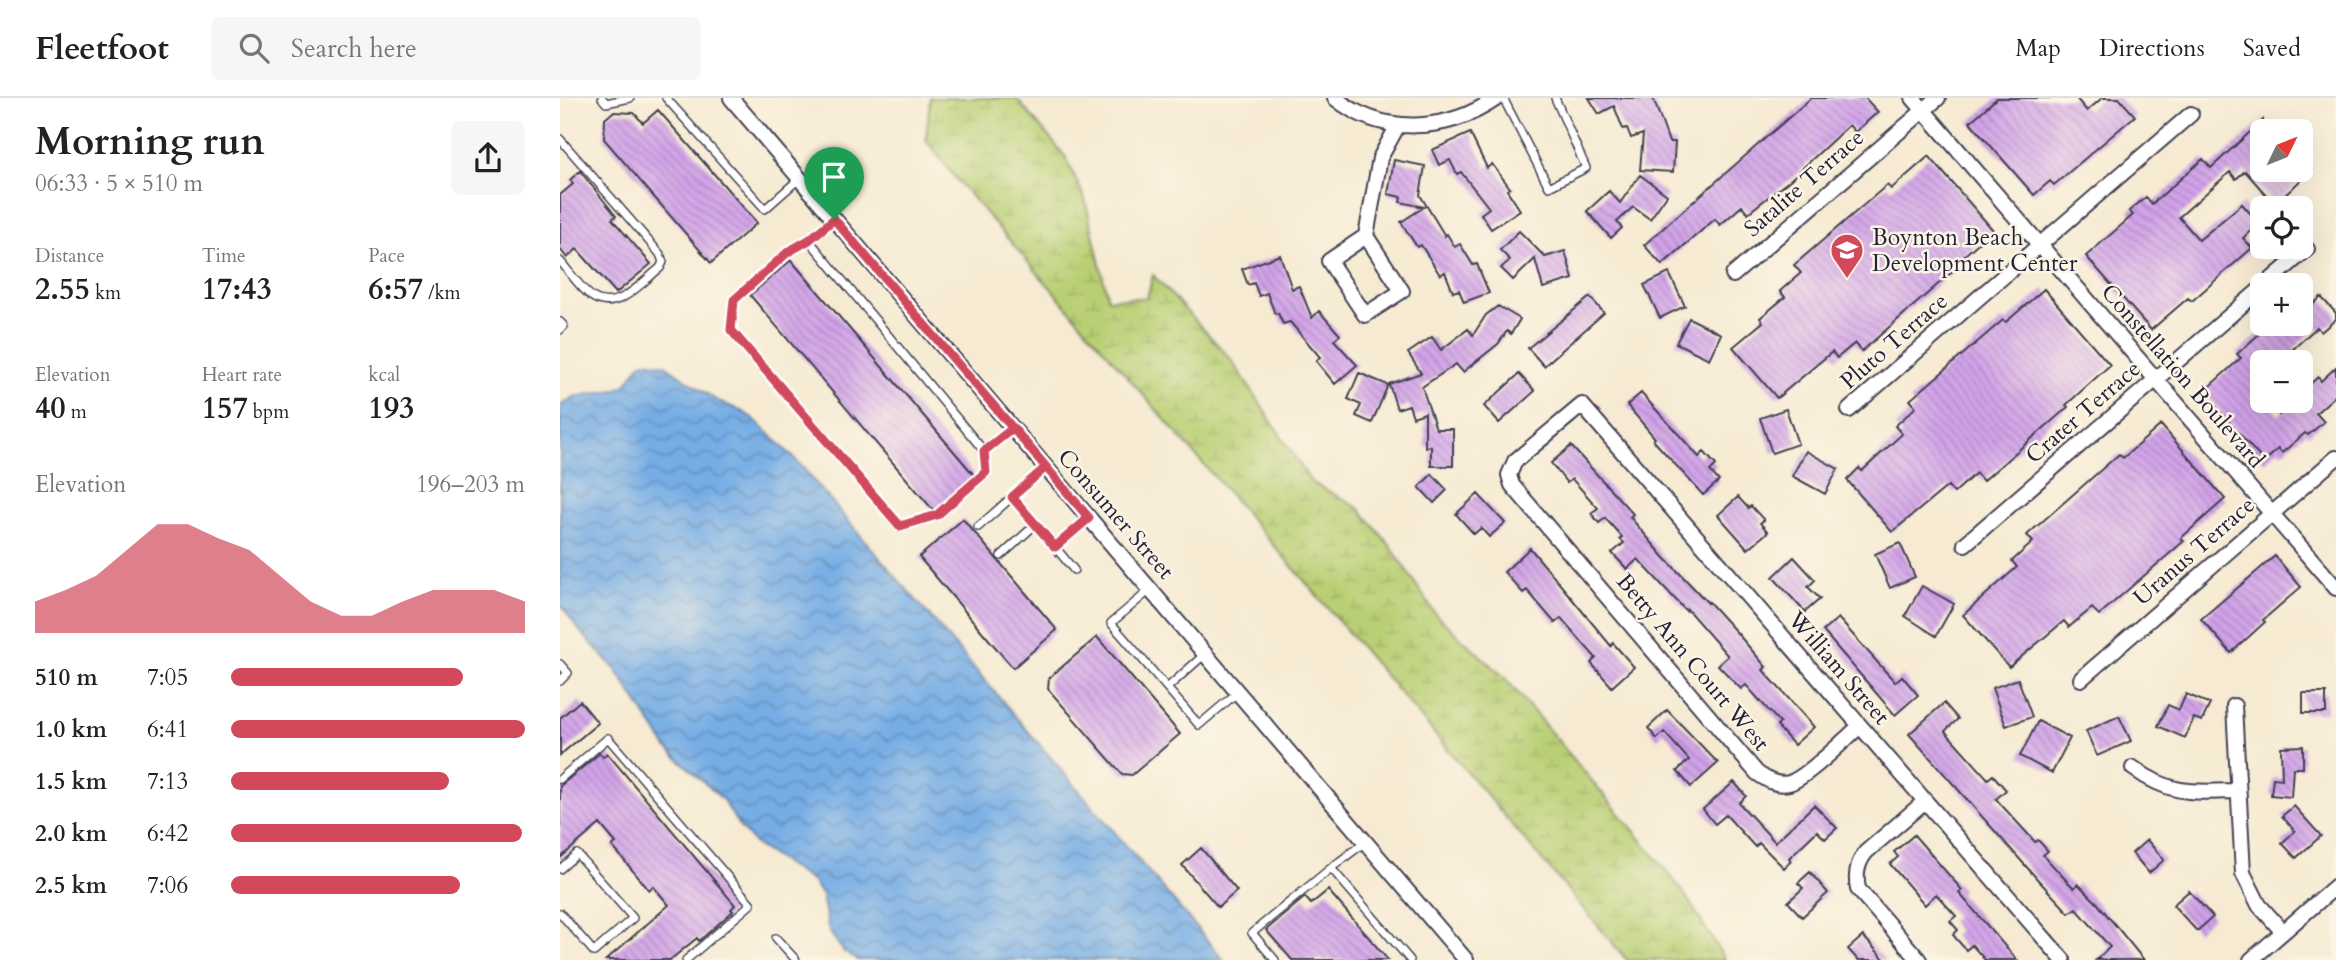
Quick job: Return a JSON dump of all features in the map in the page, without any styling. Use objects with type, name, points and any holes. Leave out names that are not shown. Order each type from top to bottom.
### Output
[{"type":"street","name":"Consumer Street","points":[[731,98],[1466,960]]},
{"type":"street","points":[[1335,98],[1356,112],[1398,125],[1441,124],[1462,118],[1497,98]]},
{"type":"street","name":"Constellation Boulevard","points":[[1913,98],[2336,588]]},
{"type":"street","name":"Satalite Terrace","points":[[1733,275],[1938,98]]},
{"type":"street","name":"Pluto Terrace","points":[[1849,410],[2191,114]]},
{"type":"street","points":[[1366,236],[1329,261],[1365,315],[1402,291],[1366,236],[1380,158],[1398,125]]},
{"type":"street","name":"Crater Terrace","points":[[2279,273],[2295,259]]},
{"type":"street","name":"Crater Terrace","points":[[1965,544],[2250,298]]},
{"type":"street","name":"Betty Ann Court West","points":[[1582,405],[1515,461],[1508,475],[1512,485],[1757,773],[1767,780],[1781,783],[1798,779],[1860,726]]},
{"type":"street","name":"William Street","points":[[1582,405],[2063,960]]},
{"type":"street","name":"Uranus Terrace","points":[[2081,679],[2336,458]]},
{"type":"street","points":[[2234,706],[2243,873],[2259,905],[2283,932]]},
{"type":"street","points":[[2133,768],[2162,785],[2183,792],[2238,791]]},
{"type":"street","points":[[1919,960],[1858,888],[1856,878],[1860,860],[1866,852],[1924,802]]},
{"type":"street","points":[[2252,960],[2336,887]]},
{"type":"lane","points":[[602,98],[606,103],[630,98]]},
{"type":"lane","points":[[666,98],[765,209],[800,178]]},
{"type":"lane","points":[[1503,98],[1549,187],[1586,168],[1555,98]]},
{"type":"lane","points":[[560,139],[660,254],[663,262],[660,268],[620,299],[607,302],[593,298],[560,261]]},
{"type":"lane","points":[[809,240],[984,451],[986,472],[937,515],[900,526],[731,330],[734,300],[788,252],[809,240],[834,219]]},
{"type":"lane","points":[[560,322],[564,326],[560,330]]},
{"type":"lane","points":[[984,451],[1013,428]]},
{"type":"lane","points":[[978,527],[1046,467]]},
{"type":"lane","points":[[1012,497],[1074,570]]},
{"type":"lane","points":[[1055,547],[1089,518]]},
{"type":"lane","points":[[1001,556],[1036,524]]},
{"type":"lane","points":[[1151,590],[1111,624],[1199,725],[1238,692]]},
{"type":"lane","points":[[1167,688],[1205,654]]},
{"type":"lane","points":[[560,664],[568,673],[560,681]]},
{"type":"lane","points":[[560,779],[608,738],[751,904],[686,960]]},
{"type":"lane","points":[[1275,960],[1252,933],[1365,842]]},
{"type":"lane","points":[[560,869],[577,854],[633,918],[594,952],[560,913]]},
{"type":"lane","points":[[1331,868],[1410,960]]},
{"type":"lane","points":[[776,938],[796,960]]},
{"type":"green space","points":[[930,98],[1016,98],[1065,156],[1085,199],[1108,299],[1147,298],[1153,275],[1231,359],[1311,482],[1359,508],[1389,544],[1436,615],[1505,678],[1630,826],[1682,890],[1725,960],[1627,960],[1303,579],[957,180],[926,140]]},
{"type":"water","points":[[648,361],[665,365],[716,400],[754,419],[796,460],[1224,960],[858,960],[844,952],[829,931],[822,896],[813,882],[756,845],[739,826],[723,800],[667,748],[616,670],[580,631],[560,604],[560,406],[574,397],[625,386],[640,364]]},
{"type":"building","points":[[1589,98],[1653,98],[1669,142],[1675,142],[1673,172],[1640,170],[1643,134],[1631,138],[1627,128],[1623,129],[1614,106],[1599,114]]},
{"type":"building","points":[[1811,98],[1865,98],[1878,112],[1855,132],[1849,125],[1790,180],[1748,213],[1742,206],[1720,225],[1715,219],[1662,265],[1644,245]]},
{"type":"building","points":[[1997,98],[2076,98],[2087,111],[2102,98],[2119,98],[2135,116],[2054,185],[2050,181],[2034,195],[1970,122]]},
{"type":"building","points":[[658,110],[757,223],[711,263],[604,139],[605,119],[613,112],[634,113],[643,123]]},
{"type":"building","points":[[2250,132],[2250,177],[2245,171],[2236,179],[2230,172],[2179,217],[2199,240],[2242,204],[2250,213],[2250,231],[2243,238],[2250,250],[2192,301],[2188,298],[2151,330],[2086,256],[2133,215],[2129,211],[2146,197],[2152,204],[2203,159],[2211,168]]},
{"type":"building","points":[[1470,133],[1487,168],[1492,164],[1510,188],[1507,190],[1520,210],[1491,229],[1481,214],[1489,208],[1461,172],[1457,174],[1450,160],[1439,165],[1432,150]]},
{"type":"building","points":[[1929,156],[1993,230],[1949,269],[1952,272],[1862,351],[1855,343],[1837,358],[1832,352],[1777,398],[1733,347],[1763,322],[1760,318],[1785,297],[1780,291],[1801,273],[1794,265],[1887,185],[1891,189]]},
{"type":"building","points":[[1394,160],[1425,166],[1420,195],[1445,236],[1447,234],[1455,247],[1460,244],[1473,265],[1477,264],[1489,293],[1464,302],[1459,290],[1453,292],[1445,272],[1440,275],[1421,245],[1417,247],[1401,222],[1424,207],[1400,202],[1401,197],[1388,194]]},
{"type":"building","points":[[580,171],[616,216],[612,219],[651,264],[616,293],[577,249],[567,258],[560,249],[560,195],[573,184],[570,180]]},
{"type":"building","points":[[1640,175],[1667,195],[1650,219],[1633,207],[1617,222],[1622,228],[1611,238],[1587,211],[1609,191],[1620,203]]},
{"type":"building","points":[[2255,182],[2299,182],[2284,196],[2267,196]]},
{"type":"building","points":[[1519,231],[1545,257],[1565,251],[1573,279],[1543,288],[1535,259],[1513,280],[1501,268],[1510,260],[1500,250]]},
{"type":"building","points":[[1280,255],[1292,289],[1299,286],[1312,318],[1319,311],[1340,335],[1334,340],[1357,365],[1335,384],[1316,361],[1320,357],[1290,322],[1283,324],[1278,313],[1275,314],[1267,293],[1259,296],[1254,283],[1248,285],[1242,269]]},
{"type":"building","points":[[791,260],[974,475],[935,510],[750,295]]},
{"type":"building","points":[[1669,273],[1685,306],[1660,318],[1644,285]]},
{"type":"building","points":[[2044,289],[2110,365],[2066,405],[2068,407],[1983,481],[1976,473],[1954,493],[1948,486],[1892,532],[1847,480],[1859,468],[1862,471],[1902,434],[1895,426],[1916,407],[1910,400],[2003,320],[2006,322]]},
{"type":"building","points":[[1590,297],[1604,313],[1544,366],[1528,348]]},
{"type":"building","points":[[2321,297],[2336,313],[2336,319],[2321,332],[2317,327],[2313,331],[2313,304]]},
{"type":"building","points":[[1498,306],[1520,319],[1511,334],[1507,331],[1498,344],[1463,372],[1456,364],[1422,387],[1436,429],[1453,429],[1453,466],[1431,466],[1431,446],[1425,447],[1425,413],[1413,417],[1409,405],[1397,409],[1389,384],[1421,373],[1408,353],[1432,337],[1441,350],[1468,329],[1473,335],[1486,315]]},
{"type":"building","points":[[1689,318],[1721,334],[1709,359],[1676,343]]},
{"type":"building","points":[[2257,336],[2307,336],[2294,350],[2250,350],[2250,413],[2313,413],[2313,381],[2318,377],[2321,381],[2336,367],[2336,395],[2316,413],[2324,422],[2308,435],[2305,433],[2282,453],[2278,449],[2264,462],[2203,392],[2241,358],[2237,354]]},
{"type":"building","points":[[1359,373],[1388,385],[1372,423],[1356,416],[1361,405],[1348,399]]},
{"type":"building","points":[[1519,374],[1535,391],[1499,423],[1484,406]]},
{"type":"building","points":[[1641,393],[1699,457],[1704,452],[1716,465],[1710,471],[1719,481],[1703,495],[1653,440],[1655,438],[1627,405]]},
{"type":"building","points":[[1786,409],[1798,444],[1772,453],[1760,418]]},
{"type":"building","points":[[2161,425],[2225,499],[2181,538],[2184,541],[2099,615],[2092,608],[2069,627],[2064,621],[2009,667],[1963,615],[2017,567],[2012,561],[2033,542],[2027,535],[2119,454],[2123,458]]},
{"type":"building","points":[[1571,446],[1633,514],[1630,517],[1664,557],[1738,634],[1766,667],[1763,670],[1814,727],[1794,745],[1777,726],[1780,723],[1746,685],[1741,689],[1718,665],[1728,656],[1687,609],[1686,611],[1638,559],[1627,569],[1612,553],[1624,543],[1620,539],[1622,537],[1605,518],[1599,523],[1591,513],[1598,508],[1572,479],[1567,483],[1551,463]]},
{"type":"building","points":[[1806,451],[1838,469],[1825,494],[1792,476]]},
{"type":"building","points":[[1432,474],[1447,490],[1434,503],[1419,487]]},
{"type":"building","points":[[1478,494],[1505,523],[1489,537],[1481,528],[1474,534],[1456,514]]},
{"type":"building","points":[[1738,497],[1764,520],[1760,523],[1768,532],[1748,549],[1718,515]]},
{"type":"building","points":[[963,519],[1057,630],[1013,668],[919,557]]},
{"type":"building","points":[[1900,543],[1915,577],[1890,588],[1875,554]]},
{"type":"building","points":[[1530,548],[1611,646],[1613,643],[1634,667],[1612,687],[1591,663],[1596,658],[1561,618],[1555,623],[1527,590],[1523,593],[1504,572]]},
{"type":"building","points":[[2275,556],[2301,587],[2231,653],[2201,619]]},
{"type":"building","points":[[1794,557],[1815,580],[1808,587],[1820,599],[1805,612],[1773,577]]},
{"type":"building","points":[[1922,586],[1954,604],[1936,636],[1905,616]]},
{"type":"building","points":[[1838,618],[1895,682],[1902,676],[1918,695],[1895,715],[1823,631]]},
{"type":"building","points":[[1097,637],[1180,734],[1132,775],[1122,774],[1048,689],[1049,678]]},
{"type":"building","points":[[2018,679],[2032,717],[2006,726],[1992,688]]},
{"type":"building","points":[[2303,693],[2326,693],[2326,713],[2303,713]]},
{"type":"building","points":[[2186,694],[2210,704],[2202,721],[2194,718],[2185,738],[2158,726],[2168,705],[2179,710]]},
{"type":"building","points":[[580,701],[598,723],[560,755],[560,718]]},
{"type":"building","points":[[1944,703],[1958,719],[1945,731],[1988,779],[1993,775],[2006,790],[1996,799],[2035,842],[2038,840],[2048,851],[2043,855],[2067,881],[2074,888],[2078,884],[2098,904],[2144,960],[2096,960],[2110,947],[2076,908],[2069,913],[1909,734]]},
{"type":"building","points":[[1667,710],[1718,763],[1691,787],[1677,771],[1689,760],[1664,732],[1657,739],[1648,728]]},
{"type":"building","points":[[2119,716],[2131,741],[2097,756],[2086,731]]},
{"type":"building","points":[[2038,721],[2070,738],[2052,773],[2020,756]]},
{"type":"building","points":[[2303,746],[2303,768],[2293,768],[2291,797],[2271,795],[2273,778],[2282,779],[2281,747]]},
{"type":"building","points":[[600,753],[603,757],[607,753],[735,905],[731,909],[733,911],[699,941],[697,938],[670,960],[606,960],[669,905],[653,886],[649,890],[612,846],[616,843],[600,824],[560,858],[560,786]]},
{"type":"building","points":[[1734,782],[1746,796],[1739,803],[1775,842],[1814,805],[1837,828],[1825,839],[1817,831],[1789,858],[1791,861],[1784,868],[1759,843],[1755,847],[1726,815],[1715,824],[1703,809]]},
{"type":"building","points":[[2294,806],[2321,836],[2296,858],[2282,843],[2295,831],[2282,816]]},
{"type":"building","points":[[1914,835],[1962,890],[1959,893],[2017,960],[1985,960],[1972,945],[1966,950],[1953,935],[1958,930],[1950,921],[1956,916],[1936,894],[1925,905],[1890,864],[1898,857],[1894,852]]},
{"type":"building","points":[[2147,840],[2164,860],[2149,873],[2132,853]]},
{"type":"building","points":[[1201,848],[1237,891],[1218,907],[1182,865]]},
{"type":"building","points":[[1810,872],[1828,893],[1802,917],[1788,902],[1803,888],[1798,883]]},
{"type":"building","points":[[1328,890],[1388,960],[1292,960],[1266,930],[1305,897],[1311,904]]},
{"type":"building","points":[[2189,891],[2213,917],[2197,931],[2173,905]]},
{"type":"building","points":[[1863,936],[1885,960],[1858,960],[1848,949]]},
{"type":"place","name":"Boynton Beach Development Center","points":[[1847,280]]},
{"type":"route","points":[[834,219],[809,240],[788,252],[734,300],[731,330],[900,526],[937,515],[986,472],[984,451],[1013,428],[1089,518],[1055,547],[1012,497],[1046,467],[1013,428],[834,219]]}]
